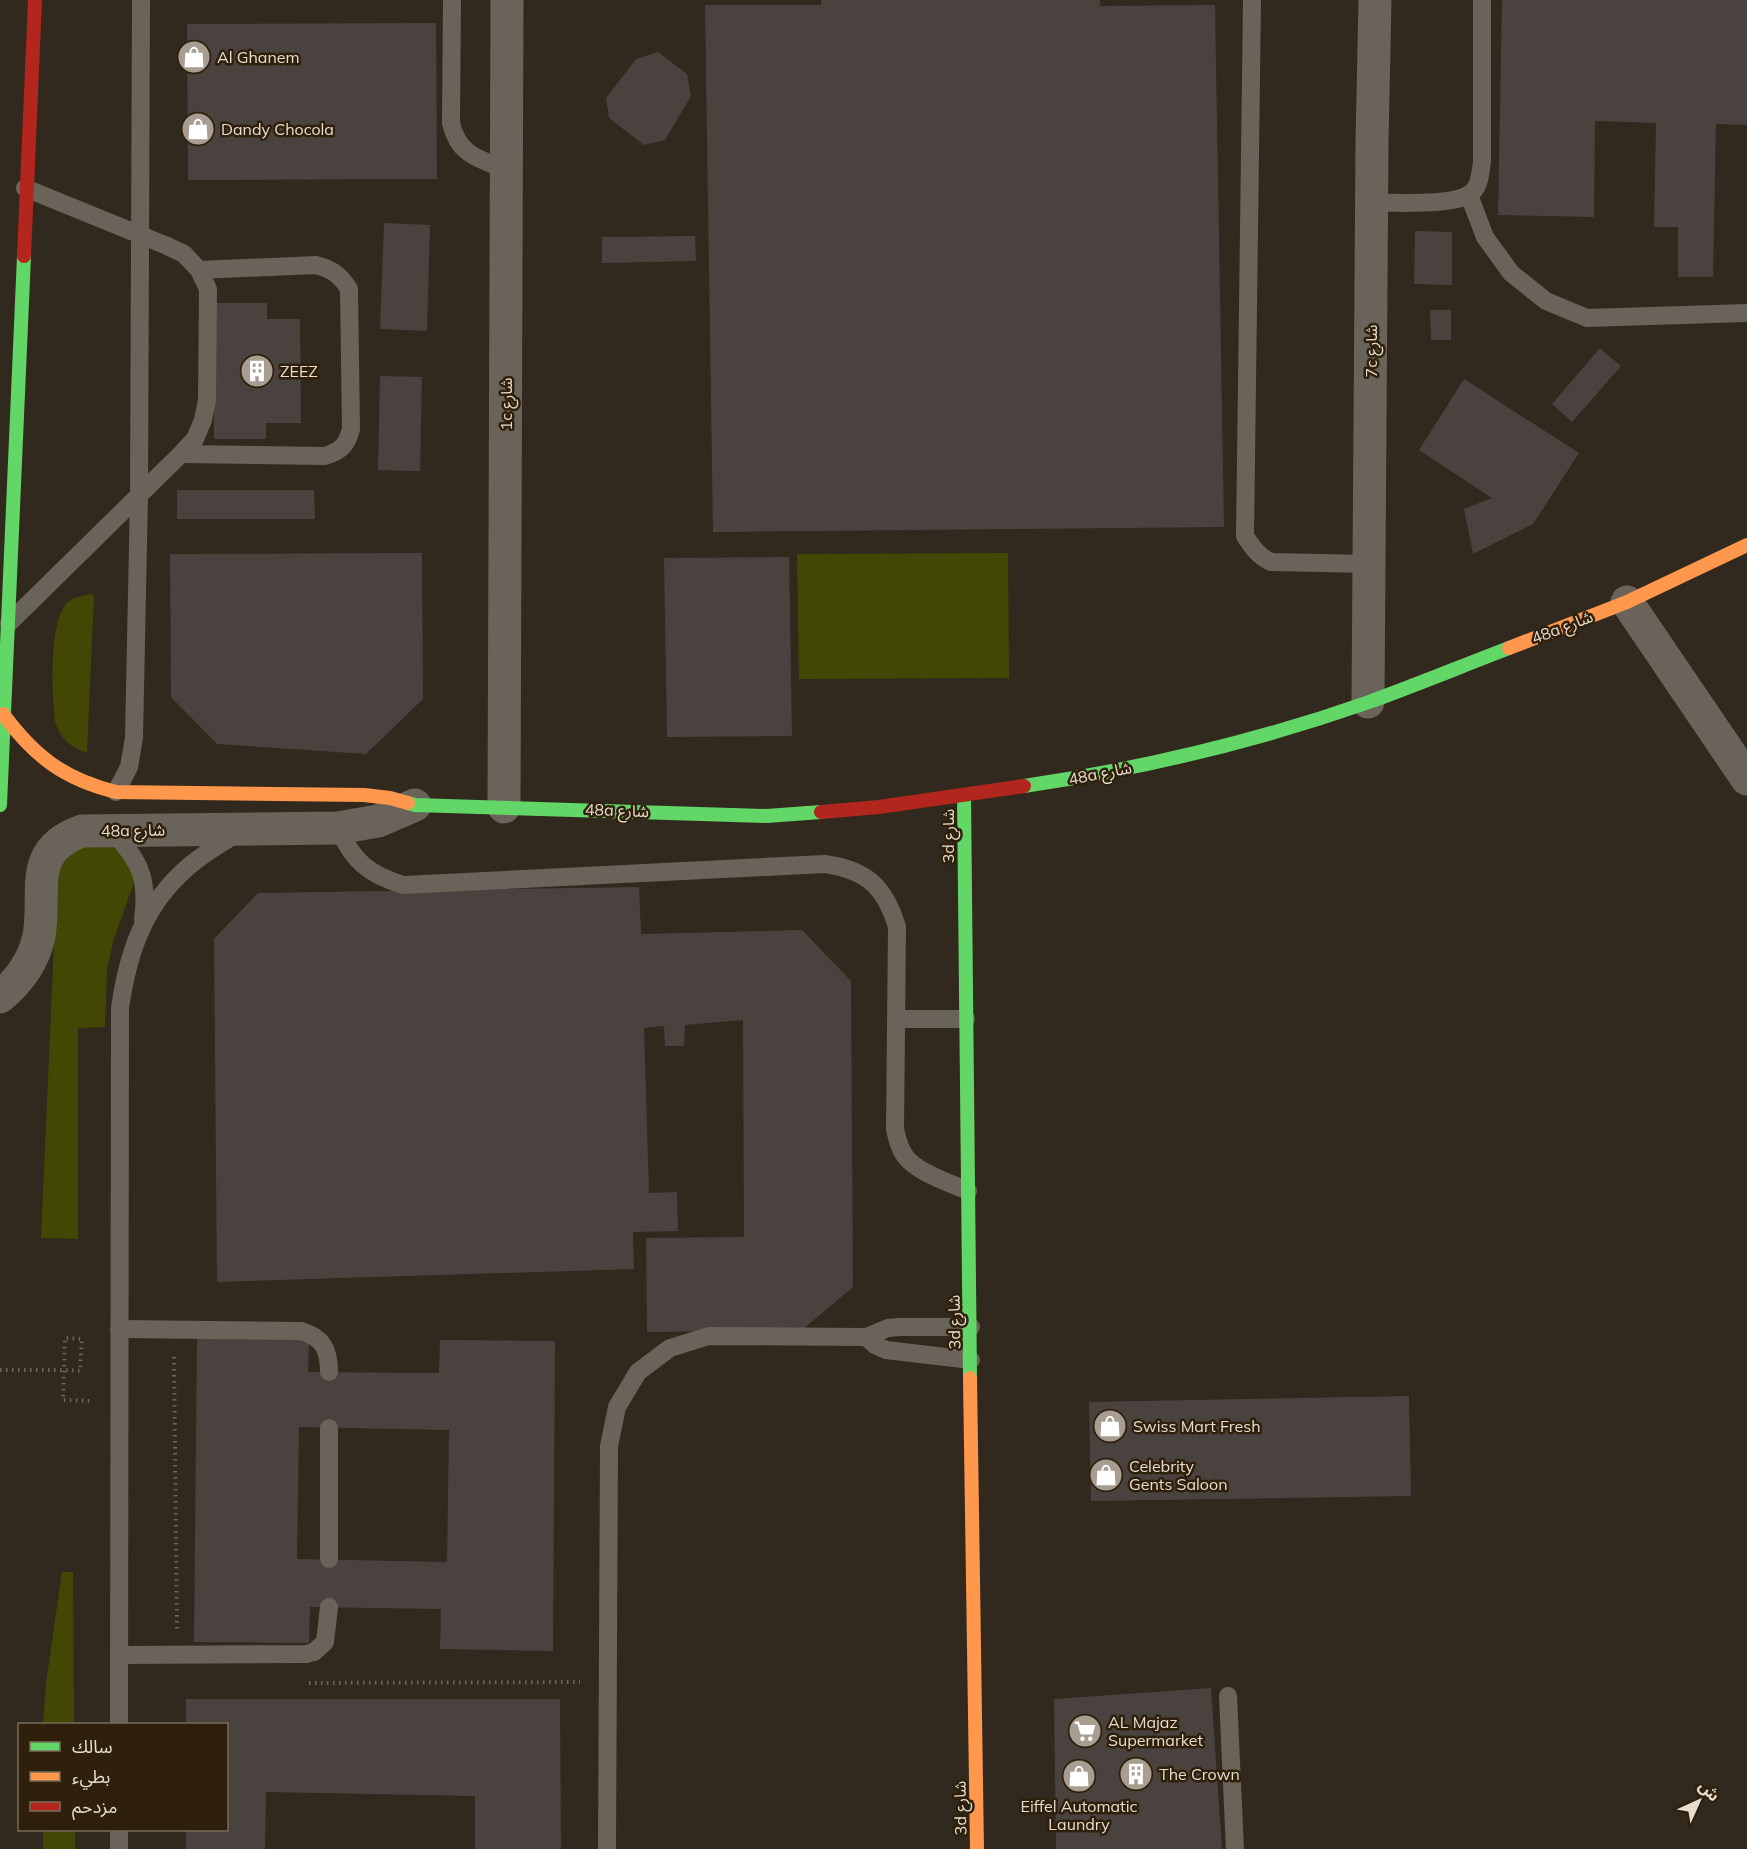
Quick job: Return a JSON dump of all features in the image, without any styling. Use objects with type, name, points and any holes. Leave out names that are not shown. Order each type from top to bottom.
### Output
[{"type":"street","points":[[0,805],[35,0]]},
{"type":"street","name":"1c شارع","points":[[504,807],[507,0]]},
{"type":"street","name":"7c شارع","points":[[1368,702],[1375,0]]},
{"type":"street","points":[[20,19],[33,34]]},
{"type":"street","name":"48a شارع","points":[[3,714],[20,738],[42,759],[68,776],[95,788],[116,792],[364,795],[390,798],[415,805],[767,816],[879,807],[1066,780],[1168,759],[1268,733],[1368,702],[1627,602],[1747,544]]},
{"type":"street","points":[[1627,602],[1747,779]]},
{"type":"street","name":"3d شارع","points":[[964,795],[977,1849]]},
{"type":"street","name":"48a شارع","points":[[0,997],[15,984],[31,962],[39,935],[42,871],[47,857],[56,845],[69,836],[82,831],[338,828],[378,821],[415,805]]},
{"type":"lane","points":[[116,792],[129,767],[133,745],[139,495],[141,0]]},
{"type":"lane","points":[[452,0],[451,123],[454,137],[463,149],[475,157],[507,170]]},
{"type":"lane","points":[[1252,0],[1245,536],[1254,550],[1271,562],[1370,564]]},
{"type":"lane","points":[[1373,203],[1449,201],[1469,195],[1480,181],[1482,0]]},
{"type":"lane","points":[[8,624],[195,439],[203,420],[207,400],[208,289],[199,270],[184,254],[26,188]]},
{"type":"lane","points":[[1469,195],[1485,237],[1511,273],[1546,301],[1587,318],[1747,313]]},
{"type":"lane","points":[[181,454],[325,456],[338,452],[347,442],[351,429],[349,290],[341,277],[330,268],[316,265],[199,270]]},
{"type":"lane","points":[[338,828],[348,848],[362,866],[381,878],[403,885],[814,865],[845,867],[864,876],[880,890],[891,907],[897,927],[895,1129],[898,1143],[905,1156],[916,1166],[968,1191]]},
{"type":"lane","points":[[142,923],[165,890],[188,866],[244,829]]},
{"type":"lane","points":[[112,831],[130,851],[142,873],[146,898],[142,923],[124,979],[120,1008],[119,1723]]},
{"type":"lane","points":[[896,1019],[966,1019]]},
{"type":"lane","points":[[607,1849],[609,1446],[617,1407],[638,1372],[670,1348],[709,1336],[866,1337],[888,1328],[971,1327]]},
{"type":"lane","points":[[119,1329],[301,1331],[320,1340],[327,1349],[329,1372]]},
{"type":"lane","points":[[866,1337],[875,1345],[886,1350],[971,1360]]},
{"type":"lane","points":[[328,1559],[329,1428]]},
{"type":"lane","points":[[119,1655],[306,1654],[314,1652],[325,1642],[329,1607]]},
{"type":"lane","points":[[1228,1696],[1235,1849]]},
{"type":"lane","points":[[119,1831],[119,1849]]},
{"type":"path","points":[[0,1370],[69,1370],[81,1371],[82,1339],[65,1338],[63,1400],[93,1401]]},
{"type":"path","points":[[119,1357],[175,1357],[178,1654]]},
{"type":"path","points":[[297,1683],[608,1682]]},
{"type":"green space","points":[[1008,553],[1009,678],[799,679],[797,554]]},
{"type":"green space","points":[[94,594],[87,753],[67,742],[55,722],[53,659],[57,625],[62,611],[71,600]]},
{"type":"green space","points":[[115,842],[135,879],[113,942],[107,970],[105,1027],[78,1028],[78,1239],[41,1238],[57,875],[66,850]]},
{"type":"green space","points":[[62,1572],[73,1572],[74,1723],[43,1723],[46,1684]]},
{"type":"green space","points":[[43,1831],[75,1831],[75,1849],[43,1849]]},
{"type":"building","points":[[821,0],[1100,0],[1100,6],[1215,5],[1224,527],[713,532],[705,5],[821,5]]},
{"type":"building","points":[[1502,0],[1747,0],[1747,125],[1716,124],[1713,277],[1678,277],[1678,227],[1654,227],[1656,123],[1595,121],[1594,217],[1498,215]]},
{"type":"building","points":[[436,23],[437,179],[188,180],[187,24]]},
{"type":"building","points":[[658,52],[687,74],[691,96],[665,140],[644,145],[609,118],[606,98],[636,59]]},
{"type":"building","points":[[384,223],[430,225],[427,331],[380,329]]},
{"type":"building","points":[[1415,231],[1452,232],[1452,285],[1414,284]]},
{"type":"building","points":[[695,236],[696,261],[602,263],[602,237]]},
{"type":"building","name":"ZEEZ","points":[[213,303],[267,303],[267,319],[300,319],[301,423],[266,423],[266,439],[214,439]]},
{"type":"building","points":[[1430,310],[1451,310],[1451,340],[1431,340]]},
{"type":"building","points":[[1600,348],[1621,366],[1572,422],[1552,404]]},
{"type":"building","points":[[380,376],[422,377],[420,471],[378,470]]},
{"type":"building","points":[[1464,379],[1579,453],[1533,524],[1473,554],[1464,509],[1492,498],[1419,450]]},
{"type":"building","points":[[177,490],[314,490],[315,519],[177,519]]},
{"type":"building","points":[[422,553],[423,699],[366,754],[217,744],[171,697],[170,554]]},
{"type":"building","points":[[789,557],[792,736],[667,737],[664,558]]},
{"type":"building","points":[[639,887],[641,934],[802,930],[851,981],[853,1287],[802,1330],[647,1332],[646,1238],[744,1237],[743,1020],[685,1025],[684,1046],[665,1046],[664,1026],[644,1028],[649,1193],[677,1192],[678,1231],[633,1232],[634,1269],[217,1282],[214,939],[258,893]]},
{"type":"building","points":[[197,1337],[309,1339],[308,1372],[439,1373],[440,1340],[555,1341],[553,1651],[440,1649],[441,1609],[310,1607],[309,1643],[194,1642]],"holes":[[[299,1427],[449,1430],[447,1562],[297,1559]]]},
{"type":"building","points":[[1409,1396],[1411,1496],[1091,1501],[1089,1402]]},
{"type":"building","name":"The Crown","points":[[1211,1688],[1222,1849],[1056,1849],[1054,1699]]},
{"type":"building","points":[[186,1699],[560,1699],[561,1849],[475,1849],[475,1796],[266,1792],[265,1849],[186,1849],[186,1831],[228,1831],[228,1723],[186,1723]]},
{"type":"traffic: fast","points":[[0,805],[24,256]]},
{"type":"traffic: fast","points":[[1024,786],[1155,762],[1285,729],[1369,702],[1509,648]]},
{"type":"traffic: fast","points":[[964,795],[970,1378]]},
{"type":"traffic: fast","points":[[408,803],[767,816],[821,812]]},
{"type":"traffic: slow","points":[[1509,648],[1627,602],[1747,545]]},
{"type":"traffic: slow","points":[[3,714],[27,742],[52,764],[81,780],[116,792],[364,795],[408,803]]},
{"type":"traffic: slow","points":[[970,1378],[977,1849]]},
{"type":"traffic: jam","points":[[24,256],[35,0]]},
{"type":"traffic: jam","points":[[821,812],[879,807],[1024,786]]},
{"type":"place","name":"Al Ghanem","points":[[194,57]]},
{"type":"place","name":"Dandy Chocola","points":[[198,129]]},
{"type":"place","name":"ZEEZ","points":[[257,371]]},
{"type":"place","name":"Swiss Mart Fresh","points":[[1110,1426]]},
{"type":"place","name":"Celebrity Gents Saloon","points":[[1106,1475]]},
{"type":"place","name":"AL Majaz Supermarket","points":[[1085,1731]]},
{"type":"place","name":"The Crown","points":[[1136,1774]]},
{"type":"place","name":"Eiffel Automatic Laundry","points":[[1079,1776]]}]
